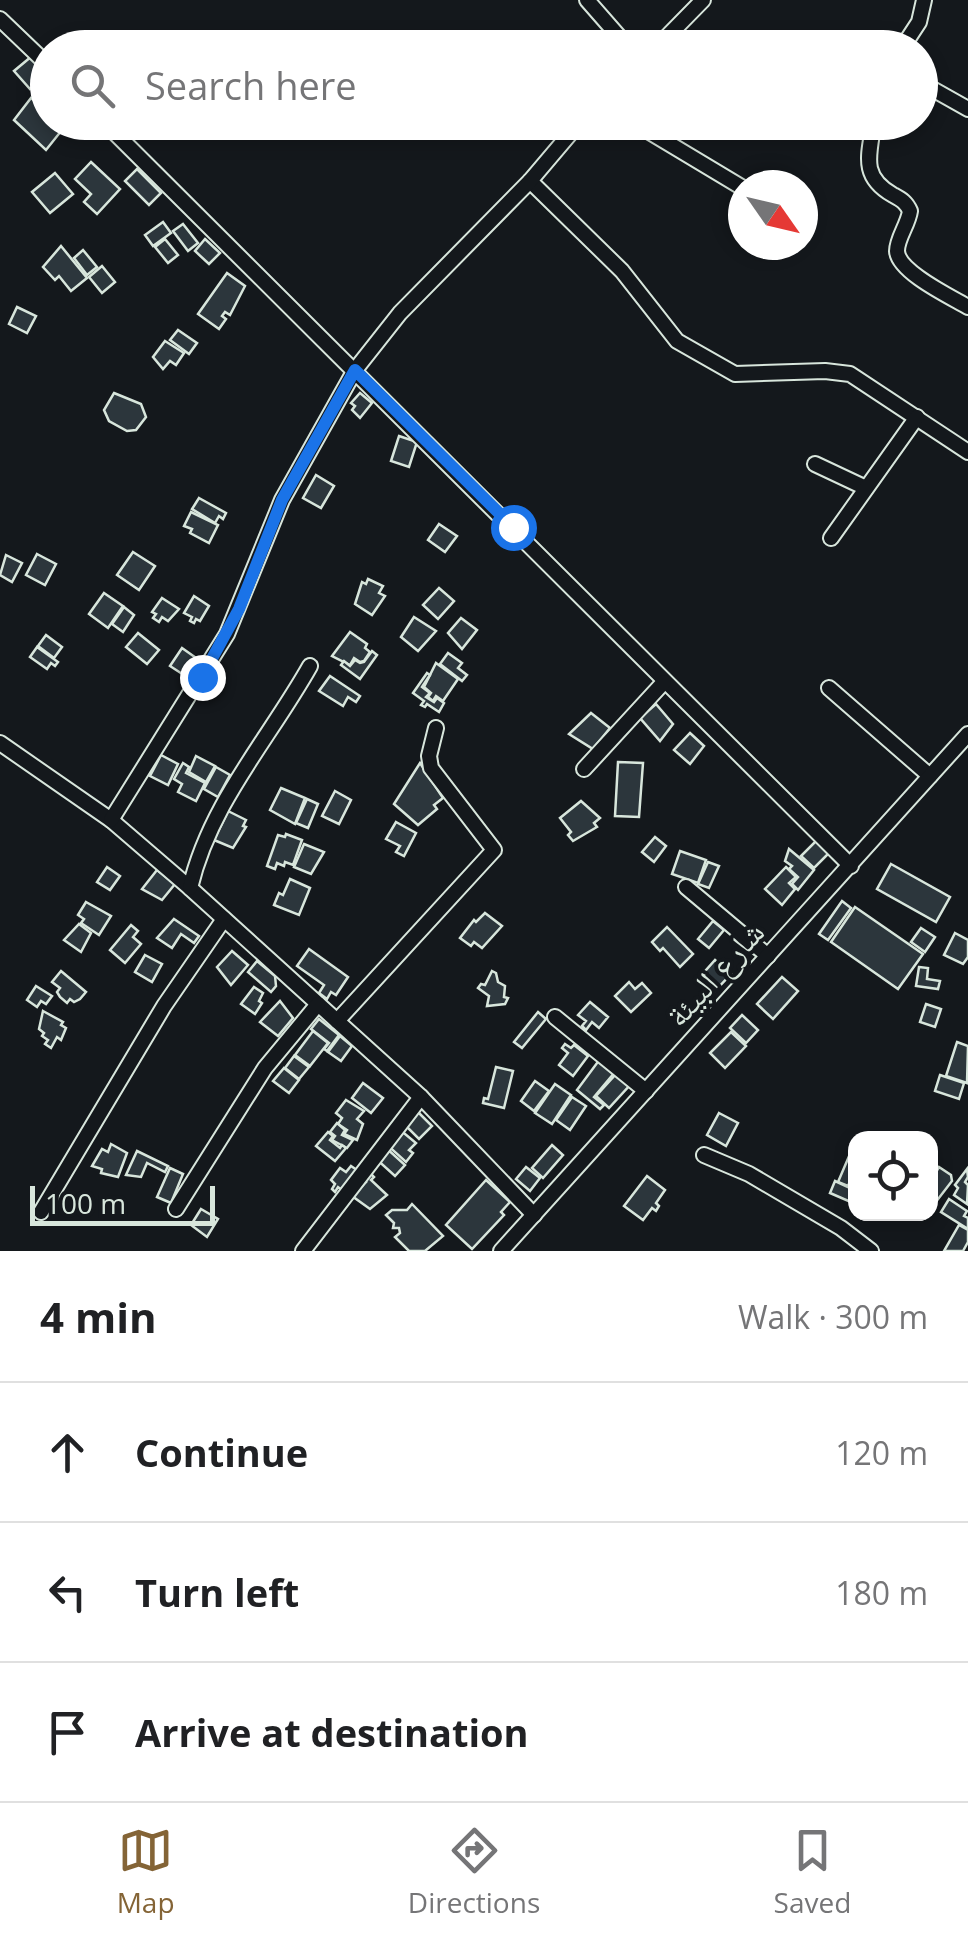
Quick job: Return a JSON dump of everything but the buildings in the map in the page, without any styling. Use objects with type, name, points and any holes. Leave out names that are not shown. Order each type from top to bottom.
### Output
[{"type":"street","points":[[587,0],[613,30]]},
{"type":"street","points":[[674,30],[703,0]]},
{"type":"street","points":[[914,30],[924,0]]},
{"type":"street","points":[[0,19],[30,48]]},
{"type":"street","points":[[938,92],[968,109]]},
{"type":"street","points":[[122,140],[850,866]]},
{"type":"street","points":[[111,820],[227,634],[282,500],[355,370],[400,313],[530,181],[565,140]]},
{"type":"street","points":[[662,140],[728,179]]},
{"type":"street","points":[[871,140],[871,177],[879,187],[904,201],[910,211],[899,243],[900,259],[910,271],[968,307]]},
{"type":"street","points":[[530,181],[622,271],[678,340],[735,374],[850,374],[968,452]]},
{"type":"street","points":[[831,538],[917,417]]},
{"type":"street","points":[[815,464],[866,488]]},
{"type":"street","points":[[190,888],[199,858],[228,795],[310,666]]},
{"type":"street","points":[[584,770],[664,682]]},
{"type":"street","points":[[830,688],[930,776]]},
{"type":"street","points":[[337,1021],[494,850],[431,768],[429,756],[436,728]]},
{"type":"street","name":"شارع البيئة","points":[[502,1251],[968,734]]},
{"type":"street","points":[[0,743],[111,820],[190,888],[421,1097],[534,1215]]},
{"type":"street","points":[[686,887],[768,956]]},
{"type":"street","points":[[41,1212],[164,1006],[224,919]]},
{"type":"street","points":[[176,1209],[266,1068],[318,1004]]},
{"type":"street","points":[[555,1017],[646,1090]]},
{"type":"street","points":[[303,1251],[421,1097]]},
{"type":"street","points":[[704,1155],[749,1174],[841,1228],[871,1251]]},
{"type":"route","points":[[202,677],[239,609],[282,500],[355,370],[513,527]]}]
